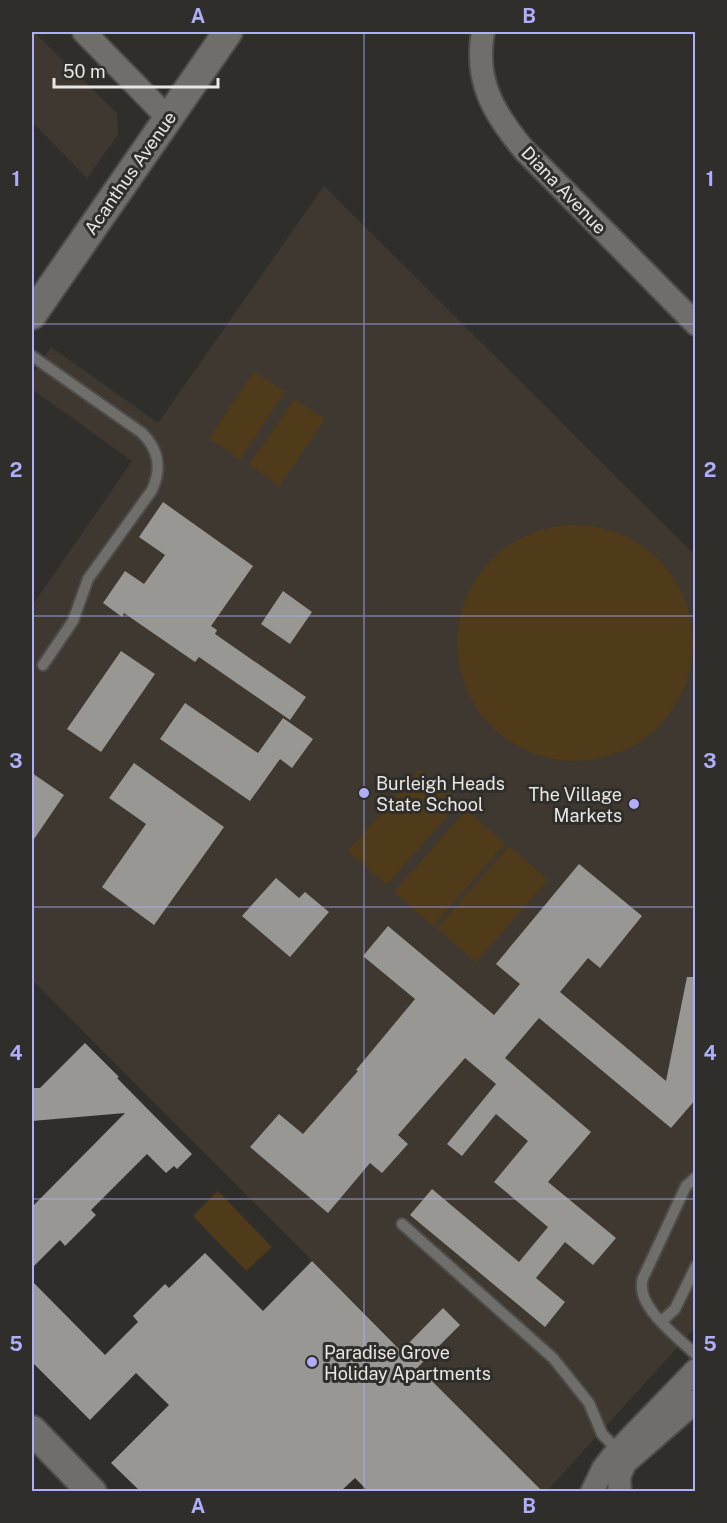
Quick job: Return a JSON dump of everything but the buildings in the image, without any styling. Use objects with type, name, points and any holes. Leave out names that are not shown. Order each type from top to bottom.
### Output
[{"type":"street","points":[[84,32],[168,118]]},
{"type":"street","name":"Acanthus Avenue","points":[[32,315],[228,32]]},
{"type":"street","name":"Diana Avenue","points":[[483,32],[480,65],[484,84],[492,105],[506,129],[696,324]]},
{"type":"street","points":[[620,1491],[623,1455],[696,1370]]},
{"type":"street","points":[[592,1491],[603,1469],[696,1401]]},
{"type":"street","points":[[32,1430],[92,1491]]},
{"type":"lane","points":[[32,356],[142,433],[151,442],[157,456],[158,467],[158,477],[152,490],[88,579],[73,621],[43,665]]},
{"type":"lane","points":[[696,1176],[686,1186],[642,1282],[641,1291],[645,1302],[696,1355]]},
{"type":"lane","points":[[402,1224],[553,1358],[584,1397],[602,1434],[623,1455]]},
{"type":"lane","points":[[662,1321],[675,1309],[696,1266]]},
{"type":"shaded area","points":[[34,32],[117,113],[118,135],[87,178],[32,122],[32,35]]},
{"type":"shaded area","name":"Burleigh Heads State School","points":[[324,186],[695,555],[695,1328],[547,1491],[542,1491],[32,980],[32,606],[132,461],[32,389],[32,375],[51,347],[158,423]]},
{"type":"shaded area","points":[[254,372],[285,392],[240,459],[209,438]]},
{"type":"shaded area","points":[[294,399],[325,419],[280,486],[249,465]]},
{"type":"shaded area","points":[[575,525],[620,534],[650,552],[666,568],[679,588],[688,609],[693,643],[684,688],[666,718],[650,734],[630,747],[609,756],[575,761],[530,752],[500,734],[484,718],[471,698],[462,677],[457,643],[466,598],[484,568],[500,552],[520,539],[541,530]]},
{"type":"shaded area","points":[[420,769],[459,802],[387,885],[348,851]]},
{"type":"shaded area","points":[[466,810],[505,844],[433,926],[394,892]]},
{"type":"shaded area","points":[[509,846],[548,880],[476,962],[437,928]]},
{"type":"shaded area","points":[[218,1191],[272,1247],[246,1271],[193,1216]]},
{"type":"place","name":"Burleigh Heads State School","points":[[364,793]]},
{"type":"place","name":"The Village Markets","points":[[634,804]]},
{"type":"place","name":"Paradise Grove Holiday Apartments","points":[[312,1362]]}]
